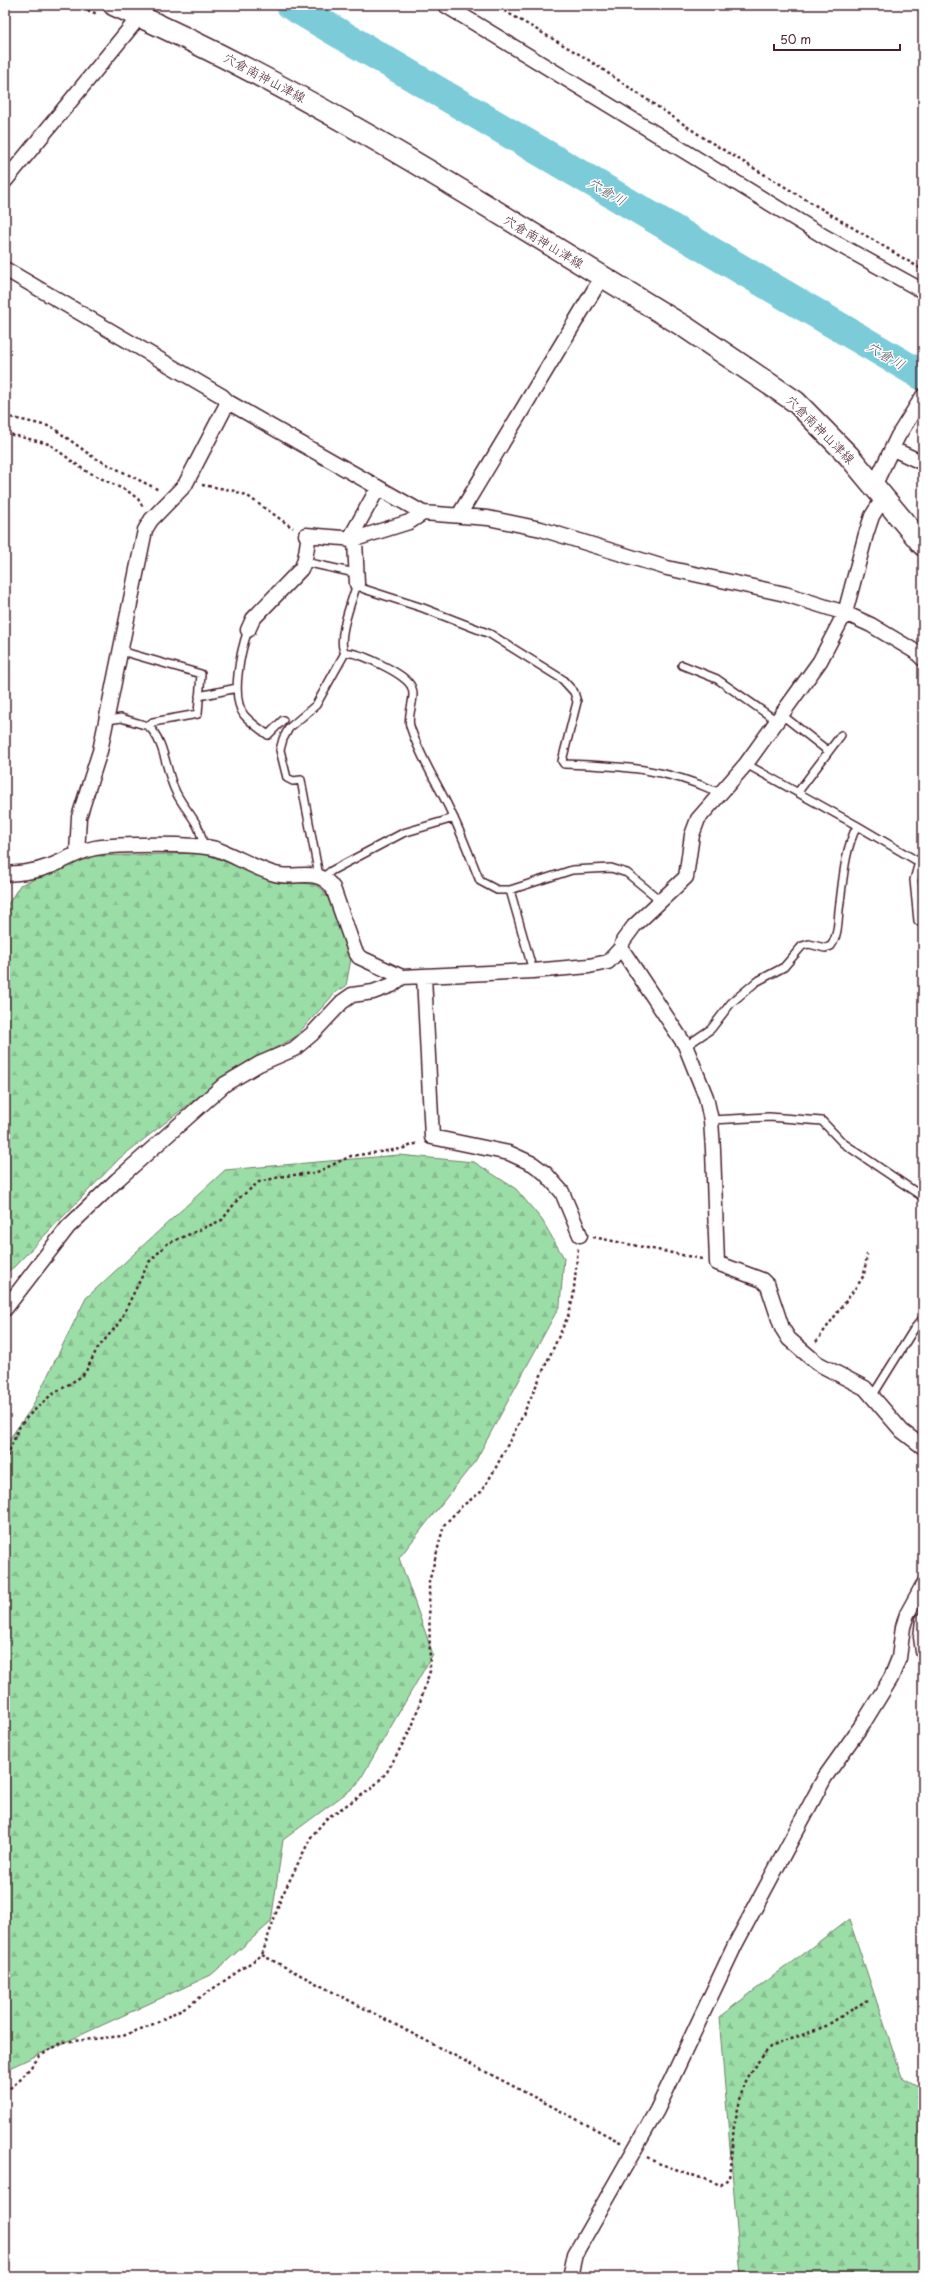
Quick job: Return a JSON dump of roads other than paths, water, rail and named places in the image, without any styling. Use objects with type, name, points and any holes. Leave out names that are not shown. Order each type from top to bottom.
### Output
[{"type":"main road","name":"穴倉南神山津線","points":[[114,5],[197,42],[304,97],[692,331],[796,402],[879,491],[923,545]]},
{"type":"street","points":[[445,5],[825,237],[923,291]]},
{"type":"street","points":[[5,181],[140,16]]},
{"type":"street","points":[[5,269],[222,396],[228,402],[423,514],[459,515],[541,529],[668,568],[785,594],[845,613],[898,641],[923,659]]},
{"type":"street","points":[[459,515],[602,277]]},
{"type":"street","points":[[5,874],[25,872],[49,866],[94,848],[203,847],[216,850],[276,875],[321,877],[328,880],[333,888],[355,951],[359,957],[402,977],[533,971],[589,966],[608,962],[621,948],[623,941],[634,926],[686,877],[692,835],[698,819],[746,764],[820,661],[845,613],[866,534],[896,442],[923,396]]},
{"type":"street","points":[[77,854],[79,817],[100,751],[108,720],[141,544],[153,517],[171,497],[185,485],[228,402]]},
{"type":"street","points":[[896,442],[923,463]]},
{"type":"street","points":[[356,578],[352,539],[378,488]]},
{"type":"street","points":[[248,630],[253,619],[305,562],[307,535],[352,539],[409,522],[423,514]]},
{"type":"street","points":[[621,948],[686,1046],[701,1083],[711,1120],[717,1263],[762,1280],[768,1286],[782,1328],[788,1339],[806,1355],[839,1376],[866,1388],[902,1431],[923,1447]]},
{"type":"street","points":[[424,976],[432,1137],[509,1153],[533,1164],[545,1173],[562,1192],[580,1235]]},
{"type":"street","points":[[5,1309],[68,1227],[117,1180],[225,1084],[259,1064],[294,1049],[312,1034],[342,1002],[352,995],[373,992],[392,985],[402,977]]},
{"type":"street","points":[[570,2277],[575,2254],[657,2110],[735,1945],[825,1777],[864,1722],[891,1678],[899,1658],[903,1627],[907,1614],[923,1585]]},
{"type":"street","points":[[923,1620],[921,1637],[923,1652]]},
{"type":"lane","points":[[305,562],[356,578],[364,588],[458,621],[490,634],[562,679],[574,692],[576,702],[562,761],[564,764],[631,766],[692,781],[720,793]]},
{"type":"lane","points":[[346,653],[342,648],[342,638],[356,578]]},
{"type":"lane","points":[[248,630],[244,644],[237,688],[238,702],[244,714],[268,735],[283,720]]},
{"type":"lane","points":[[121,652],[201,674],[196,716],[153,722],[148,726]]},
{"type":"lane","points":[[346,653],[350,652],[370,659],[409,682],[413,691],[410,724],[433,779],[454,818],[480,882],[498,890],[510,890],[572,870],[610,868],[627,873],[660,900]]},
{"type":"lane","points":[[346,653],[316,705],[289,728],[280,750],[287,778],[293,781],[301,780],[321,877],[403,833],[454,818]]},
{"type":"lane","points":[[682,665],[717,679],[780,718],[828,751]]},
{"type":"lane","points":[[199,696],[237,688]]},
{"type":"lane","points":[[108,720],[121,718],[148,726],[153,731],[168,765],[174,790],[198,825],[203,847]]},
{"type":"lane","points":[[798,792],[841,735]]},
{"type":"lane","points":[[746,764],[921,861],[914,880],[918,921],[923,924]]},
{"type":"lane","points":[[686,1046],[711,1029],[731,1003],[756,982],[784,967],[802,946],[809,944],[825,948],[831,946],[837,932],[845,862],[853,834],[857,826]]},
{"type":"lane","points":[[510,890],[533,971]]},
{"type":"lane","points":[[711,1120],[770,1117],[822,1121],[830,1127],[843,1143],[923,1197]]},
{"type":"lane","points":[[873,1395],[923,1318]]},
{"type":"waterway","name":"穴倉川","points":[[291,5],[923,376]]}]
